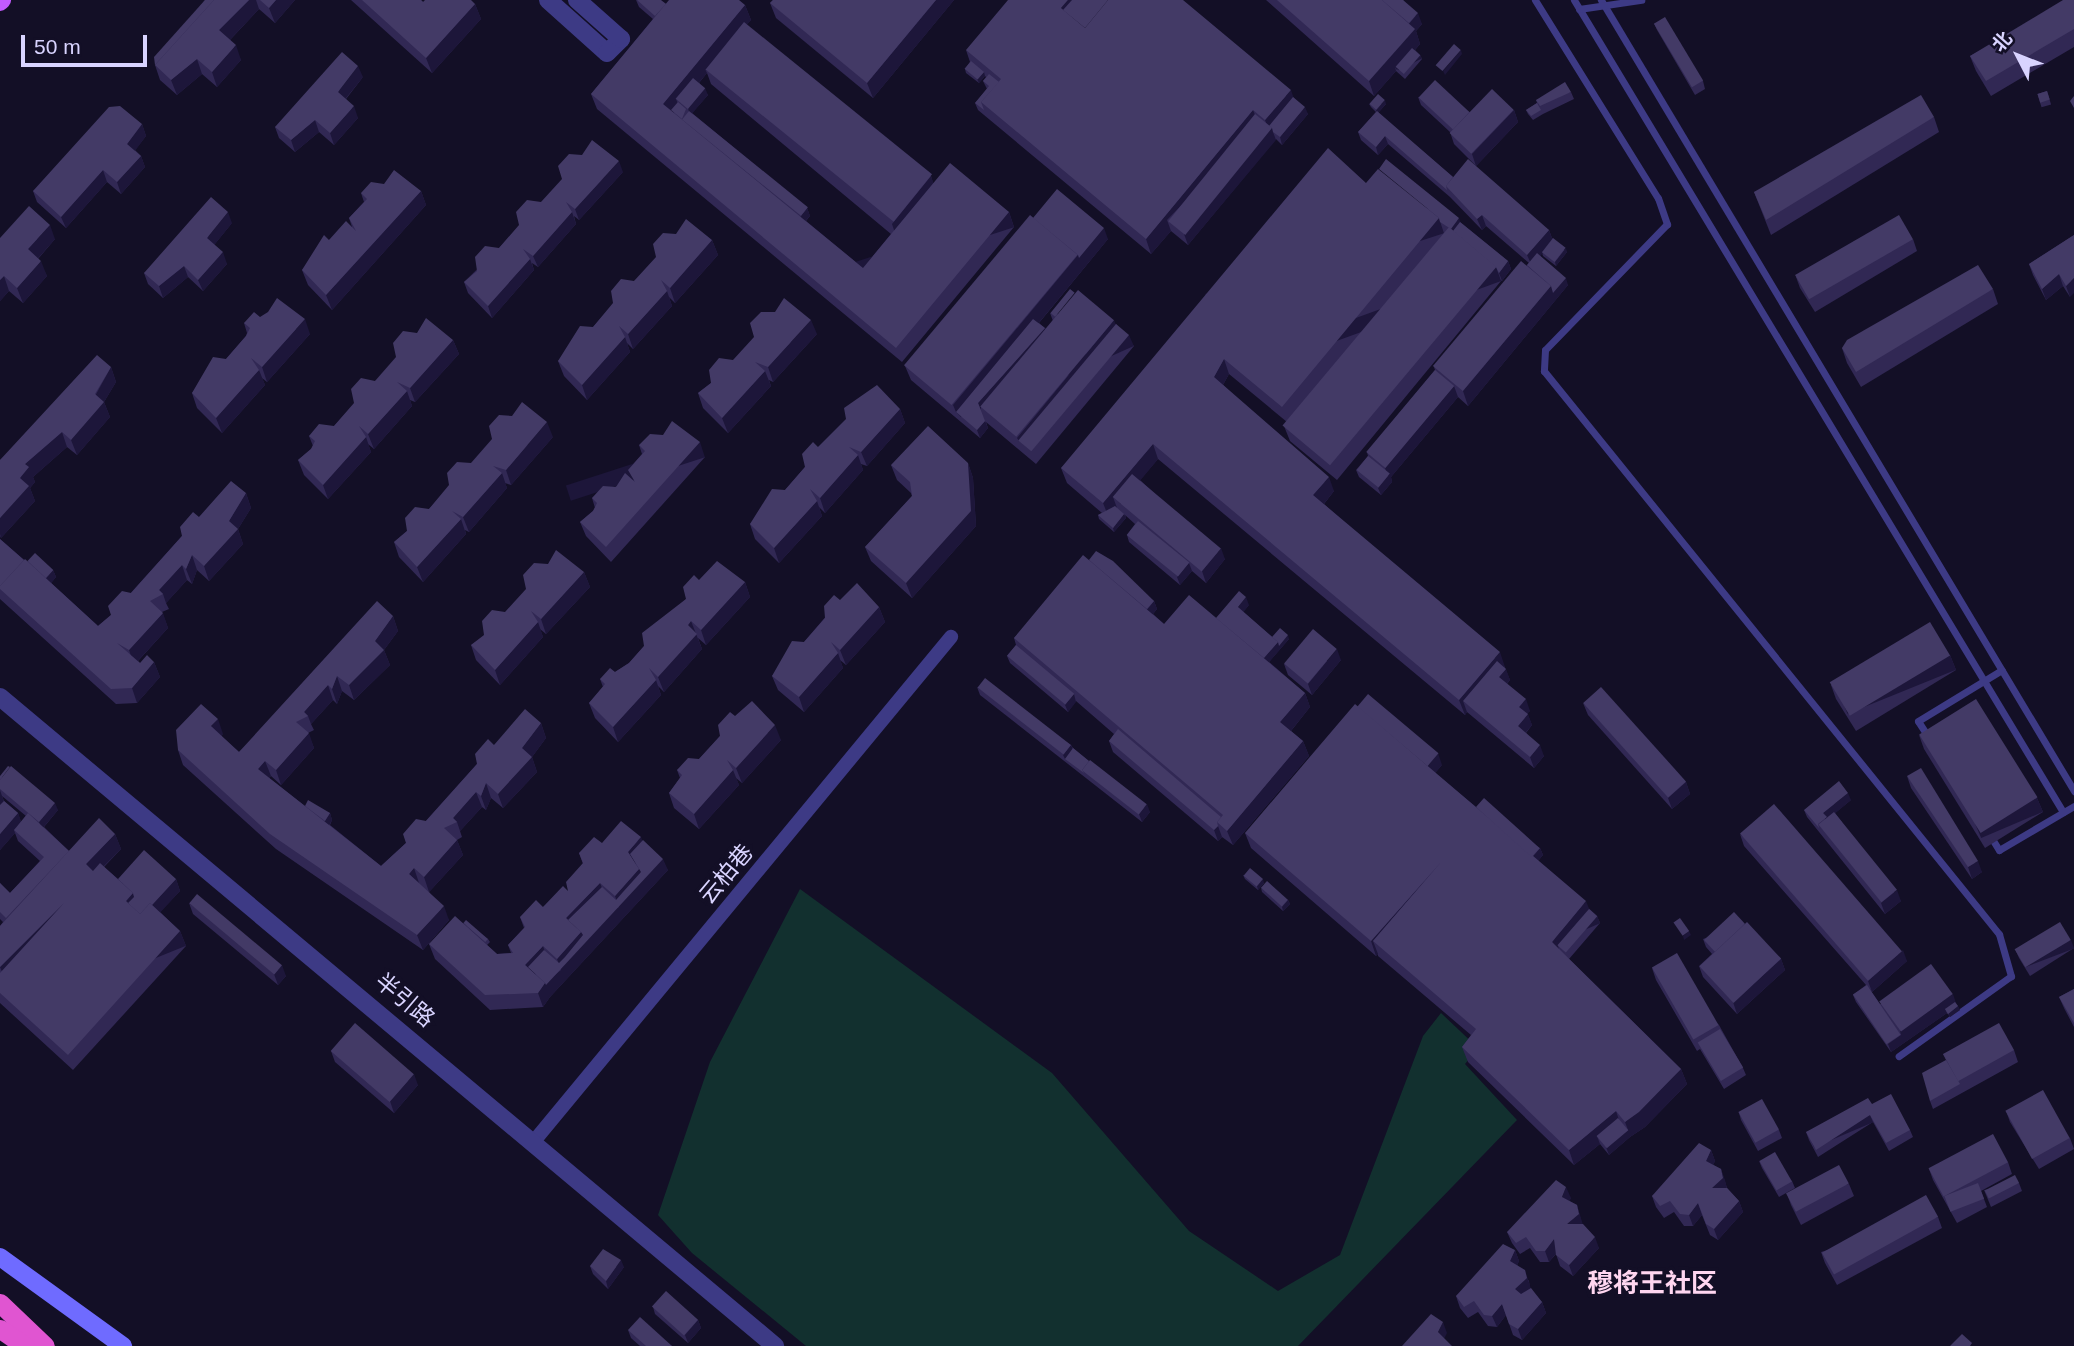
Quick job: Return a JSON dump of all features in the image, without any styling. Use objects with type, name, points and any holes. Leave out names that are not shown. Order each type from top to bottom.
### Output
[{"type":"highway","points":[[0,1303],[45,1346]]},
{"type":"highway","points":[[0,1329],[25,1346]]},
{"type":"main road","points":[[0,1257],[122,1346]]},
{"type":"street","points":[[548,0],[607,53],[621,39],[577,0]]},
{"type":"street","name":"云柏巷","points":[[535,1140],[951,638]]},
{"type":"street","name":"半引路","points":[[0,696],[535,1140],[775,1346]]},
{"type":"lane","points":[[1535,0],[1658,198],[1667,224],[1545,349],[1544,371],[1999,934],[2011,976],[1899,1056]]},
{"type":"lane","points":[[1574,0],[2063,812]]},
{"type":"lane","points":[[1579,9],[1602,3],[1641,0]]},
{"type":"lane","points":[[1602,3],[2074,791]]},
{"type":"lane","points":[[1933,744],[1918,721],[2002,670]]},
{"type":"lane","points":[[1984,826],[1999,850],[2074,806]]},
{"type":"green space","points":[[800,889],[1052,1073],[1189,1231],[1278,1291],[1340,1255],[1423,1036],[1441,1013],[1478,1048],[1465,1064],[1517,1120],[1298,1346],[806,1346],[692,1253],[658,1215],[710,1062]]},
{"type":"building","points":[[205,0],[214,0],[155,65],[154,57]]},
{"type":"building","points":[[214,0],[249,0],[219,30],[236,45],[212,72],[197,59],[171,80],[155,65]]},
{"type":"building","points":[[260,0],[276,0],[269,8]]},
{"type":"building","points":[[362,0],[471,0],[475,4],[426,58]]},
{"type":"building","points":[[637,0],[661,0],[666,4],[655,16]]},
{"type":"building","points":[[669,0],[739,0],[745,5],[663,104],[863,268],[950,163],[1009,212],[896,348],[591,94]]},
{"type":"building","points":[[773,0],[936,0],[867,83],[770,3]]},
{"type":"building","points":[[1008,0],[1068,0],[1061,8],[1085,28],[1108,0],[1183,0],[1291,90],[1265,120],[1253,110],[1146,239],[981,102],[1001,79],[966,50]]},
{"type":"building","points":[[1072,0],[1108,0],[1085,28],[1063,10]]},
{"type":"building","points":[[1277,0],[1382,0],[1415,29],[1369,81]]},
{"type":"building","points":[[1382,0],[1403,0],[1418,13],[1409,23]]},
{"type":"building","points":[[2063,0],[2074,0],[2074,29],[1986,81],[1970,56]]},
{"type":"building","points":[[1665,17],[1703,80],[1692,87],[1654,24]]},
{"type":"building","points":[[744,22],[932,174],[894,222],[706,69]]},
{"type":"building","points":[[1454,44],[1461,50],[1442,71],[1436,65]]},
{"type":"building","points":[[1412,48],[1420,55],[1404,74],[1396,67]]},
{"type":"building","points":[[342,52],[358,66],[338,92],[354,106],[330,133],[315,120],[291,140],[275,127]]},
{"type":"building","points":[[971,61],[984,72],[978,80],[965,69]]},
{"type":"building","points":[[989,74],[999,82],[981,102],[984,110],[975,103],[989,86],[983,81]]},
{"type":"building","points":[[693,78],[705,88],[688,109],[676,99]]},
{"type":"building","points":[[1435,80],[1469,112],[1453,130],[1419,98]]},
{"type":"building","points":[[1565,82],[1571,92],[1540,106],[1536,100]]},
{"type":"building","points":[[1492,89],[1514,110],[1471,154],[1450,133]]},
{"type":"building","points":[[2047,91],[2050,100],[2040,103],[2037,94]]},
{"type":"building","points":[[1378,94],[1385,100],[1376,110],[1369,104]]},
{"type":"building","points":[[1921,95],[1934,117],[1766,220],[1754,192]]},
{"type":"building","points":[[1293,97],[1305,107],[1280,137],[1269,126]]},
{"type":"building","points":[[678,102],[686,109],[682,119],[671,110]]},
{"type":"building","points":[[1537,103],[1541,110],[1531,116],[1526,110]]},
{"type":"building","points":[[120,106],[142,124],[127,144],[141,156],[117,182],[103,170],[61,217],[33,191],[109,107]]},
{"type":"building","points":[[689,111],[808,207],[801,216],[682,120]]},
{"type":"building","points":[[1377,111],[1453,177],[1446,186],[1447,190],[1385,136],[1376,147],[1358,132]]},
{"type":"building","points":[[1255,114],[1272,128],[1185,235],[1168,221]]},
{"type":"building","points":[[592,140],[619,161],[575,209],[566,202],[572,212],[533,256],[523,249],[530,259],[488,306],[464,282],[477,271],[475,257],[485,246],[499,248],[519,225],[516,212],[527,200],[541,202],[562,179],[558,166],[569,154],[582,155]]},
{"type":"building","points":[[1328,148],[1366,183],[1378,169],[1439,218],[1282,407],[1224,359],[1214,377],[1329,477],[1313,495],[1500,652],[1459,700],[1153,444],[1103,503],[1061,468]]},
{"type":"building","points":[[1386,159],[1459,218],[1451,229],[1379,169]]},
{"type":"building","points":[[1468,159],[1549,230],[1527,255],[1482,215],[1477,219],[1446,186]]},
{"type":"building","points":[[394,170],[421,191],[326,295],[302,270],[324,235],[329,240],[346,221],[356,231],[349,218],[367,199],[361,193],[371,182],[384,184]]},
{"type":"building","points":[[1057,189],[1104,228],[1079,258],[1033,218]]},
{"type":"building","points":[[211,197],[228,212],[207,238],[223,252],[198,280],[184,266],[159,286],[144,273]]},
{"type":"building","points":[[29,206],[50,225],[28,249],[41,261],[17,288],[4,276],[0,280],[0,238]]},
{"type":"building","points":[[1030,215],[1077,255],[952,405],[904,365]]},
{"type":"building","points":[[1899,215],[1913,239],[1809,299],[1795,275]]},
{"type":"building","points":[[686,219],[712,240],[670,288],[661,280],[667,291],[628,334],[619,326],[625,337],[582,385],[558,361],[580,326],[593,327],[613,303],[611,291],[621,279],[634,281],[656,257],[653,244],[663,233],[676,234]]},
{"type":"building","points":[[1460,222],[1508,261],[1499,273],[1496,267],[1453,231]]},
{"type":"building","points":[[1449,227],[1496,267],[1330,465],[1283,425]]},
{"type":"building","points":[[2074,235],[2074,278],[2066,286],[2059,274],[2042,289],[2029,264]]},
{"type":"building","points":[[1553,238],[1566,248],[1555,262],[1542,252]]},
{"type":"building","points":[[1537,253],[1566,278],[1553,293],[1551,286],[1527,265]]},
{"type":"building","points":[[1521,261],[1551,286],[1463,391],[1433,366]]},
{"type":"building","points":[[1978,265],[1993,289],[1856,372],[1842,348],[1847,340]]},
{"type":"building","points":[[1070,289],[1075,293],[1055,317],[1050,313]]},
{"type":"building","points":[[1078,290],[1114,320],[1016,437],[980,406]]},
{"type":"building","points":[[277,298],[305,319],[262,367],[251,358],[259,370],[216,418],[192,393],[213,357],[226,359],[250,328],[244,323],[254,312],[260,317],[268,312]]},
{"type":"building","points":[[784,298],[811,320],[768,367],[755,362],[765,371],[722,418],[698,393],[711,383],[709,370],[719,358],[733,360],[754,337],[750,323],[761,312],[775,312]]},
{"type":"building","points":[[426,318],[453,340],[410,388],[397,382],[407,391],[368,434],[359,426],[366,437],[323,485],[298,460],[311,449],[315,441],[309,436],[319,424],[334,426],[354,403],[351,389],[361,378],[375,381],[396,357],[393,343],[403,331],[417,333]]},
{"type":"building","points":[[1033,319],[1045,328],[978,403],[985,421],[977,430],[956,412]]},
{"type":"building","points":[[1116,324],[1129,335],[1031,451],[1018,440]]},
{"type":"building","points":[[97,355],[111,367],[95,394],[104,402],[71,440],[62,432],[25,464],[29,467],[20,478],[29,486],[0,518],[0,460]]},
{"type":"building","points":[[1435,370],[1454,386],[1385,468],[1366,452]]},
{"type":"building","points":[[877,385],[900,409],[861,452],[849,447],[858,455],[820,498],[810,489],[817,501],[774,548],[750,524],[772,489],[785,490],[805,467],[802,454],[813,442],[818,447],[846,419],[844,408]]},
{"type":"building","points":[[522,402],[547,422],[506,470],[493,466],[502,473],[463,517],[452,511],[461,519],[417,567],[394,542],[407,531],[405,518],[415,507],[429,509],[449,485],[447,473],[457,462],[471,463],[492,439],[489,426],[499,415],[512,416]]},
{"type":"building","points":[[672,421],[700,442],[606,547],[580,522],[593,511],[597,503],[592,498],[603,486],[616,487],[625,473],[635,482],[628,470],[645,451],[639,445],[650,434],[663,435]]},
{"type":"building","points":[[928,426],[968,463],[971,511],[906,583],[865,547],[912,496],[910,482],[891,465]]},
{"type":"building","points":[[1368,456],[1390,474],[1378,488],[1357,470]]},
{"type":"building","points":[[1132,474],[1221,549],[1202,572],[1113,497]]},
{"type":"building","points":[[231,481],[246,493],[229,521],[238,529],[204,566],[192,555],[186,569],[182,565],[159,590],[163,594],[150,601],[163,613],[129,650],[117,643],[140,663],[147,655],[154,662],[132,688],[111,689],[0,589],[25,559],[98,626],[111,615],[108,606],[122,591],[131,593],[182,536],[180,527],[193,512],[199,517]]},
{"type":"building","points":[[1115,506],[1124,514],[1113,528],[1098,515]]},
{"type":"building","points":[[1138,521],[1189,563],[1178,577],[1127,535]]},
{"type":"building","points":[[0,539],[24,560],[0,586]]},
{"type":"building","points":[[556,550],[584,572],[541,619],[531,611],[538,622],[495,670],[471,645],[484,635],[482,621],[492,610],[505,612],[526,589],[523,575],[534,563],[548,564]]},
{"type":"building","points":[[1096,551],[1113,561],[1154,601],[1147,609],[1089,560]]},
{"type":"building","points":[[35,553],[53,570],[46,578],[27,561]]},
{"type":"building","points":[[1083,555],[1164,624],[1189,595],[1305,693],[1280,722],[1303,741],[1227,831],[1217,822],[1223,815],[1014,638]]},
{"type":"building","points":[[717,561],[745,582],[701,630],[691,621],[688,625],[697,634],[658,677],[649,668],[656,680],[613,727],[589,703],[605,684],[600,679],[610,668],[615,672],[629,663],[644,646],[642,633],[686,599],[683,587],[694,575],[699,580]]},
{"type":"building","points":[[857,583],[879,607],[840,650],[831,642],[838,653],[799,697],[772,676],[792,641],[804,642],[825,618],[824,606],[834,595],[840,600]]},
{"type":"building","points":[[1239,591],[1246,597],[1238,607],[1278,642],[1264,658],[1216,618]]},
{"type":"building","points":[[377,601],[393,616],[375,641],[384,650],[349,685],[337,676],[332,689],[328,685],[304,712],[308,716],[296,722],[309,733],[276,770],[265,761],[258,769],[381,866],[406,843],[403,834],[416,819],[426,821],[477,764],[475,754],[488,739],[494,745],[525,709],[541,723],[522,748],[532,757],[498,794],[486,783],[481,796],[476,792],[453,818],[457,822],[444,828],[457,840],[424,877],[414,868],[409,874],[444,906],[417,935],[270,834],[178,750],[176,730],[201,704],[218,719],[211,726],[239,752]]},
{"type":"building","points":[[1930,622],[1950,655],[1850,716],[1830,682]]},
{"type":"building","points":[[1280,628],[1288,635],[1279,646],[1272,637]]},
{"type":"building","points":[[1313,629],[1337,649],[1308,683],[1284,663]]},
{"type":"building","points":[[1016,645],[1074,694],[1065,705],[1007,656]]},
{"type":"building","points":[[1497,661],[1506,669],[1499,677],[1526,699],[1519,707],[1528,714],[1518,726],[1540,745],[1530,757],[1463,701]]},
{"type":"building","points":[[985,678],[1071,745],[1064,755],[978,687]]},
{"type":"building","points":[[1601,687],[1686,781],[1668,797],[1583,703]]},
{"type":"building","points":[[1368,694],[1438,753],[1428,766],[1357,707]]},
{"type":"building","points":[[1976,699],[2037,797],[1981,833],[1919,735]]},
{"type":"building","points":[[752,701],[775,725],[736,768],[727,760],[733,770],[694,814],[669,793],[682,775],[677,770],[688,758],[699,759],[720,736],[718,725],[730,712],[735,716]]},
{"type":"building","points":[[1355,704],[1586,901],[1552,942],[1681,1069],[1639,1112],[1625,1122],[1616,1111],[1569,1150],[1462,1047],[1476,1029],[1373,941],[1442,861],[1371,941],[1245,833]]},
{"type":"building","points":[[1118,729],[1221,817],[1214,830],[1109,741]]},
{"type":"building","points":[[1073,748],[1089,761],[1082,770],[1084,773],[1065,759]]},
{"type":"building","points":[[1090,760],[1147,804],[1139,815],[1082,770]]},
{"type":"building","points":[[11,766],[55,803],[39,822],[0,789],[0,780]]},
{"type":"building","points":[[10,767],[0,780],[0,776]]},
{"type":"building","points":[[1921,768],[1978,861],[1968,867],[1907,776]]},
{"type":"building","points":[[1839,781],[1848,793],[1823,813],[1827,817],[1818,824],[1819,828],[1804,810]]},
{"type":"building","points":[[1484,798],[1540,848],[1532,857],[1476,807]]},
{"type":"building","points":[[308,800],[330,813],[325,821],[305,806]]},
{"type":"building","points":[[4,801],[18,813],[0,834],[0,805]]},
{"type":"building","points":[[1774,804],[1902,951],[1868,981],[1740,834]]},
{"type":"building","points":[[1834,812],[1897,890],[1881,902],[1818,825]]},
{"type":"building","points":[[28,813],[69,851],[6,918],[0,912],[0,883],[10,893],[44,857],[14,830]]},
{"type":"building","points":[[99,818],[115,834],[86,864],[93,871],[100,863],[133,893],[126,901],[140,914],[150,903],[180,931],[68,1055],[0,993],[0,973],[64,903],[0,967],[0,926]]},
{"type":"building","points":[[621,821],[641,837],[628,852],[639,869],[615,896],[600,883],[566,918],[581,932],[557,959],[543,946],[525,965],[545,983],[538,993],[485,995],[429,944],[455,916],[497,954],[513,953],[508,945],[525,927],[520,917],[536,900],[543,907],[563,886],[568,891],[566,882],[583,863],[579,853],[594,837],[602,843]]},
{"type":"building","points":[[643,840],[663,859],[546,985],[528,967],[544,950],[559,963],[565,957],[583,935],[568,920],[602,887],[616,900],[641,872],[630,854]]},
{"type":"building","points":[[144,850],[176,879],[140,914],[128,903],[134,897],[133,893],[118,879]]},
{"type":"building","points":[[1250,868],[1263,879],[1257,887],[1244,876]]},
{"type":"building","points":[[1267,881],[1288,900],[1282,906],[1261,888]]},
{"type":"building","points":[[197,894],[282,965],[274,975],[189,903]]},
{"type":"building","points":[[1589,909],[1597,916],[1566,952],[1558,945]]},
{"type":"building","points":[[1734,912],[1745,924],[1715,952],[1704,940]]},
{"type":"building","points":[[1680,918],[1689,931],[1683,936],[1673,923]]},
{"type":"building","points":[[466,920],[488,939],[485,942],[463,923]]},
{"type":"building","points":[[1747,922],[1781,959],[1734,1003],[1699,966]]},
{"type":"building","points":[[2060,922],[2071,940],[2025,967],[2015,949]]},
{"type":"building","points":[[1677,953],[1718,1025],[1693,1039],[1652,968]]},
{"type":"building","points":[[1931,964],[1953,994],[1901,1032],[1879,1002]]},
{"type":"building","points":[[1867,985],[1901,1035],[1886,1044],[1853,995]]},
{"type":"building","points":[[2074,989],[2074,1023],[2059,997]]},
{"type":"building","points":[[1955,1002],[1958,1006],[1948,1014],[1945,1009]]},
{"type":"building","points":[[355,1023],[414,1074],[390,1102],[331,1051]]},
{"type":"building","points":[[1999,1023],[2014,1050],[1958,1081],[1943,1054]]},
{"type":"building","points":[[1720,1029],[1743,1068],[1721,1081],[1698,1042]]},
{"type":"building","points":[[1946,1060],[1960,1084],[1930,1101],[1922,1073]]},
{"type":"building","points":[[2043,1090],[2070,1138],[2032,1159],[2005,1111]]},
{"type":"building","points":[[1891,1094],[1910,1130],[1886,1143],[1870,1115],[1816,1150],[1806,1132],[1868,1098],[1872,1104]]},
{"type":"building","points":[[1762,1099],[1779,1130],[1755,1143],[1738,1112]]},
{"type":"building","points":[[1618,1118],[1628,1130],[1607,1148],[1597,1136]]},
{"type":"building","points":[[1993,1134],[2008,1162],[1944,1197],[1929,1168]]},
{"type":"building","points":[[1699,1143],[1711,1150],[1706,1161],[1721,1169],[1723,1178],[1712,1188],[1727,1188],[1739,1201],[1714,1229],[1706,1224],[1698,1203],[1689,1215],[1680,1214],[1670,1201],[1660,1206],[1652,1196]]},
{"type":"building","points":[[1775,1152],[1792,1181],[1776,1190],[1759,1161]]},
{"type":"building","points":[[1839,1165],[1849,1184],[1796,1212],[1786,1193]]},
{"type":"building","points":[[2015,1175],[2019,1183],[1989,1198],[1985,1190]]},
{"type":"building","points":[[1556,1180],[1566,1187],[1562,1197],[1577,1205],[1579,1214],[1567,1224],[1583,1224],[1595,1237],[1569,1265],[1556,1255],[1554,1239],[1545,1251],[1536,1251],[1526,1237],[1516,1243],[1507,1232]]},
{"type":"building","points":[[1978,1183],[1984,1199],[1950,1212],[1944,1196]]},
{"type":"building","points":[[1926,1195],[1938,1217],[1834,1275],[1822,1253]]},
{"type":"building","points":[[1503,1244],[1515,1250],[1510,1261],[1525,1270],[1527,1278],[1515,1289],[1521,1294],[1531,1288],[1542,1302],[1518,1329],[1509,1324],[1502,1304],[1492,1316],[1484,1315],[1474,1301],[1464,1307],[1456,1296]]},
{"type":"building","points":[[603,1249],[621,1260],[606,1281],[590,1266]]},
{"type":"building","points":[[666,1291],[698,1320],[684,1335],[652,1307]]},
{"type":"building","points":[[1431,1314],[1443,1322],[1438,1332],[1452,1346],[1402,1346]]},
{"type":"building","points":[[640,1317],[672,1346],[646,1346],[628,1330]]},
{"type":"building","points":[[1962,1334],[1972,1343],[1970,1346],[1950,1346]]},
{"type":"district","name":"穆将王社区","points":[[1652,1284]]}]
